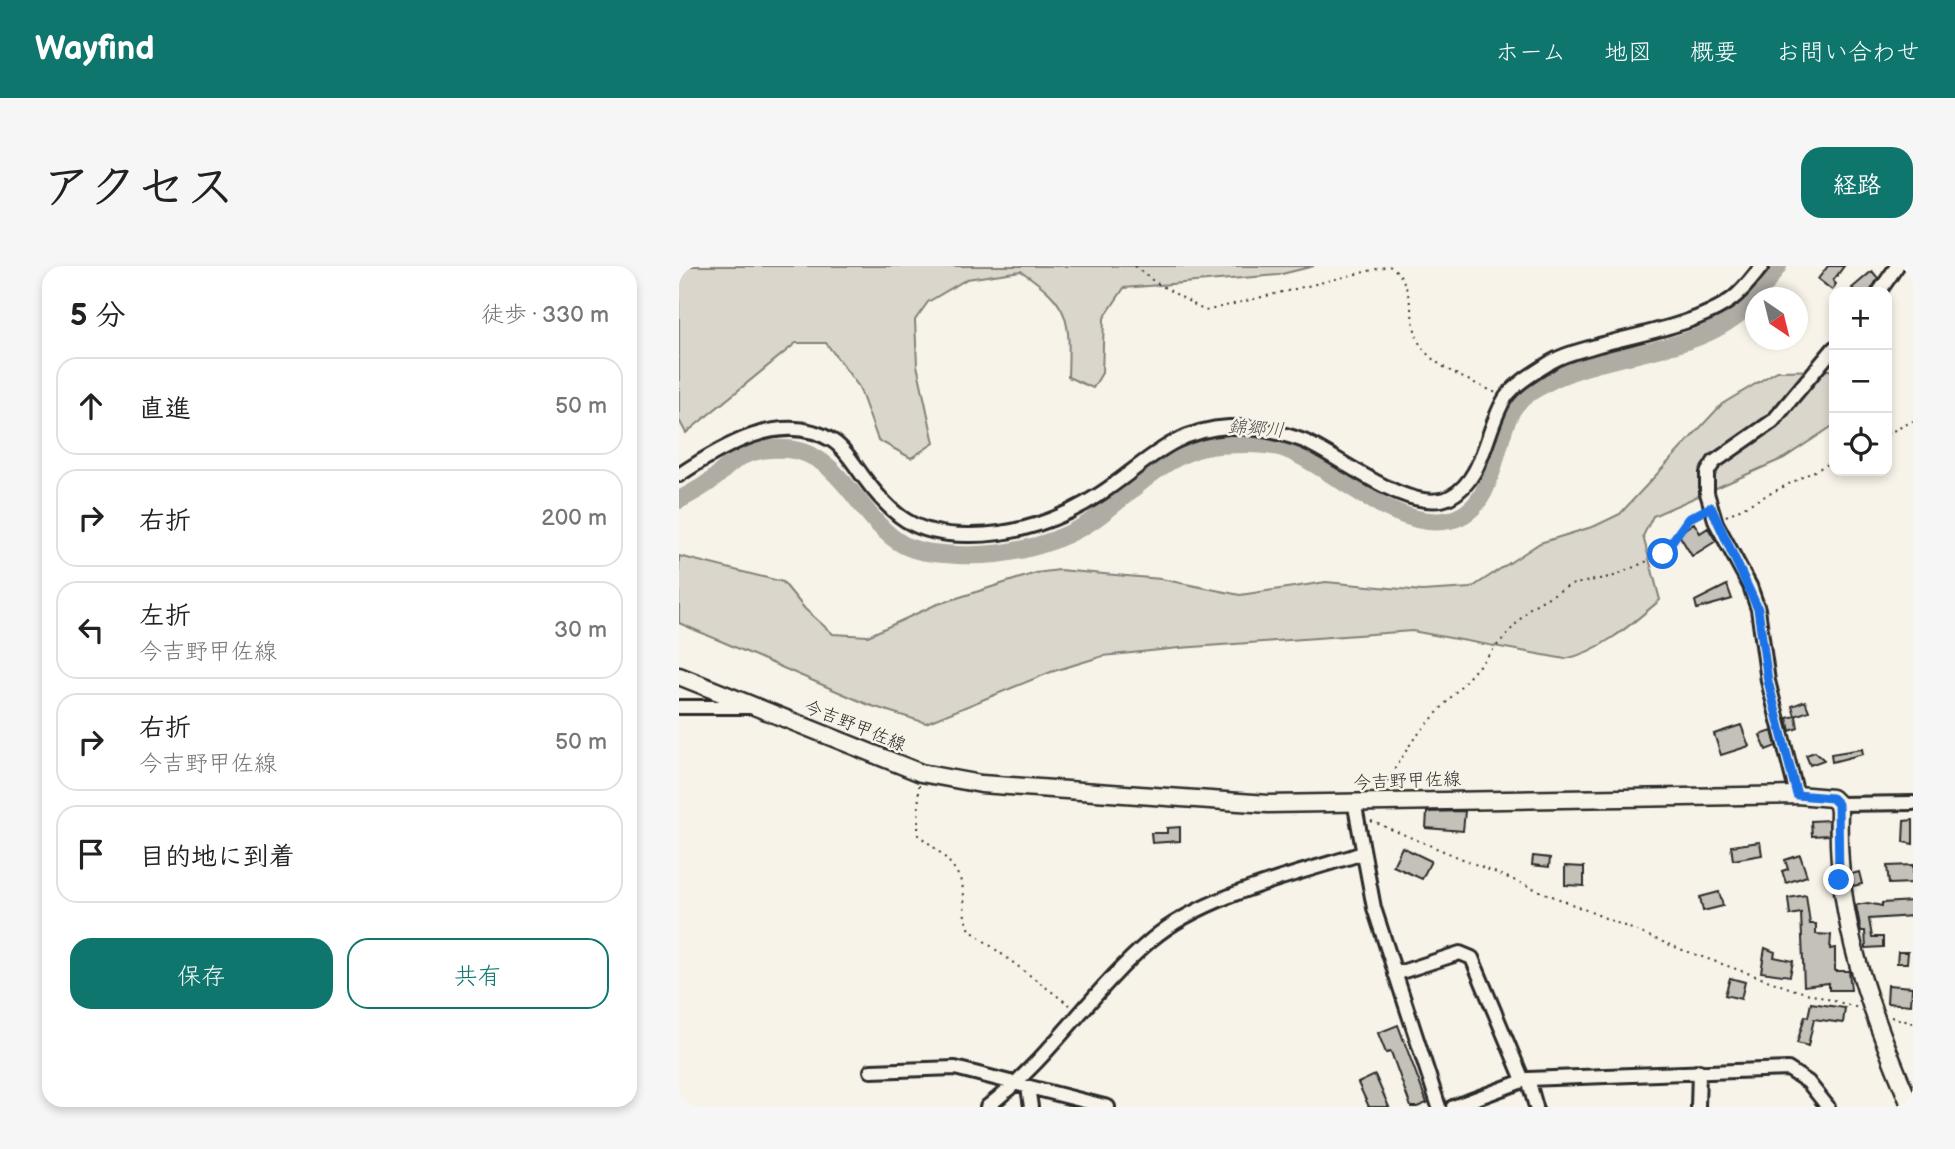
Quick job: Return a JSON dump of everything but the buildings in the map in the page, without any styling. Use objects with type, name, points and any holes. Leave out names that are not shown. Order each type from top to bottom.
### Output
[{"type":"main road","name":"今吉野甲佐線","points":[[679,676],[921,774],[981,784],[1233,803],[1356,808],[1378,800],[1797,795],[1832,798],[1838,804]]},
{"type":"main road","points":[[1838,804],[1839,880],[1846,919],[1873,1012],[1911,1107]]},
{"type":"street","points":[[679,475],[718,449],[754,434],[782,430],[811,433],[833,441],[891,512],[906,523],[935,533],[969,536],[1017,531],[1057,518],[1101,494],[1158,449],[1191,436],[1228,428],[1299,439],[1377,483],[1432,500],[1450,497],[1465,485],[1505,398],[1554,360],[1714,310],[1744,288],[1762,266]]},
{"type":"street","points":[[1881,287],[1896,266]]},
{"type":"street","points":[[1797,795],[1768,681],[1758,609],[1716,523],[1706,493],[1707,473],[1714,462],[1773,421],[1832,350]]},
{"type":"street","points":[[679,707],[756,707]]},
{"type":"street","points":[[1838,804],[1913,803]]},
{"type":"street","points":[[1356,808],[1374,908],[1439,1107]]},
{"type":"street","points":[[987,1107],[1023,1085],[1079,1012],[1152,939],[1187,914],[1363,853]]},
{"type":"street","points":[[1395,974],[1460,953],[1472,958],[1536,1107]]},
{"type":"street","points":[[871,1071],[955,1068],[1108,1107]]},
{"type":"street","points":[[1453,1107],[1525,1080],[1788,1069],[1808,1082],[1828,1107]]},
{"type":"street","points":[[1698,1107],[1699,1071]]},
{"type":"street","points":[[1023,1085],[1031,1107]]},
{"type":"path","points":[[1135,266],[1151,279],[1205,311],[1389,266],[1400,275],[1420,345],[1437,362],[1505,398]]},
{"type":"path","points":[[1892,432],[1913,421]]},
{"type":"path","points":[[1716,523],[1829,464]]},
{"type":"path","points":[[1378,800],[1387,778],[1413,740],[1531,607],[1570,585],[1614,576],[1663,554],[1688,519],[1711,507]]},
{"type":"path","points":[[921,774],[918,835],[953,868],[963,888],[964,920],[971,931],[1079,1012]]},
{"type":"path","points":[[1356,808],[1680,949],[1792,989],[1913,1023]]},
{"type":"shaded area","points":[[679,266],[1314,266],[1278,275],[1124,288],[1104,318],[1102,373],[1093,388],[1068,377],[1067,327],[1064,315],[1050,294],[1021,271],[967,279],[928,302],[915,320],[917,365],[934,443],[911,458],[878,440],[859,387],[826,343],[796,343],[686,433],[679,420]]},
{"type":"shaded area","points":[[1829,370],[1829,428],[1784,458],[1653,516],[1643,536],[1660,600],[1604,643],[1565,659],[1412,631],[1179,648],[1103,656],[1051,672],[926,723],[869,705],[679,623],[679,556],[783,582],[805,609],[833,634],[868,636],[935,605],[1036,573],[1059,570],[1161,579],[1240,595],[1326,582],[1422,591],[1471,588],[1540,543],[1595,526],[1620,514],[1722,404],[1777,371]]},
{"type":"waterway","name":"錦郷川","points":[[1764,287],[1778,266]]},
{"type":"waterway","name":"錦郷川","points":[[679,500],[708,483],[742,456],[763,450],[786,449],[805,453],[821,461],[873,519],[902,544],[915,549],[958,555],[1006,553],[1053,541],[1082,527],[1163,466],[1198,448],[1254,444],[1288,450],[1366,497],[1409,517],[1429,521],[1450,520],[1466,513],[1486,488],[1507,421],[1514,407],[1529,393],[1565,374],[1708,333],[1745,307]]},
{"type":"route","points":[[1663,554],[1688,519],[1711,507],[1716,523],[1733,553],[1758,609],[1768,681],[1797,795],[1832,798],[1838,804],[1839,880]]}]
